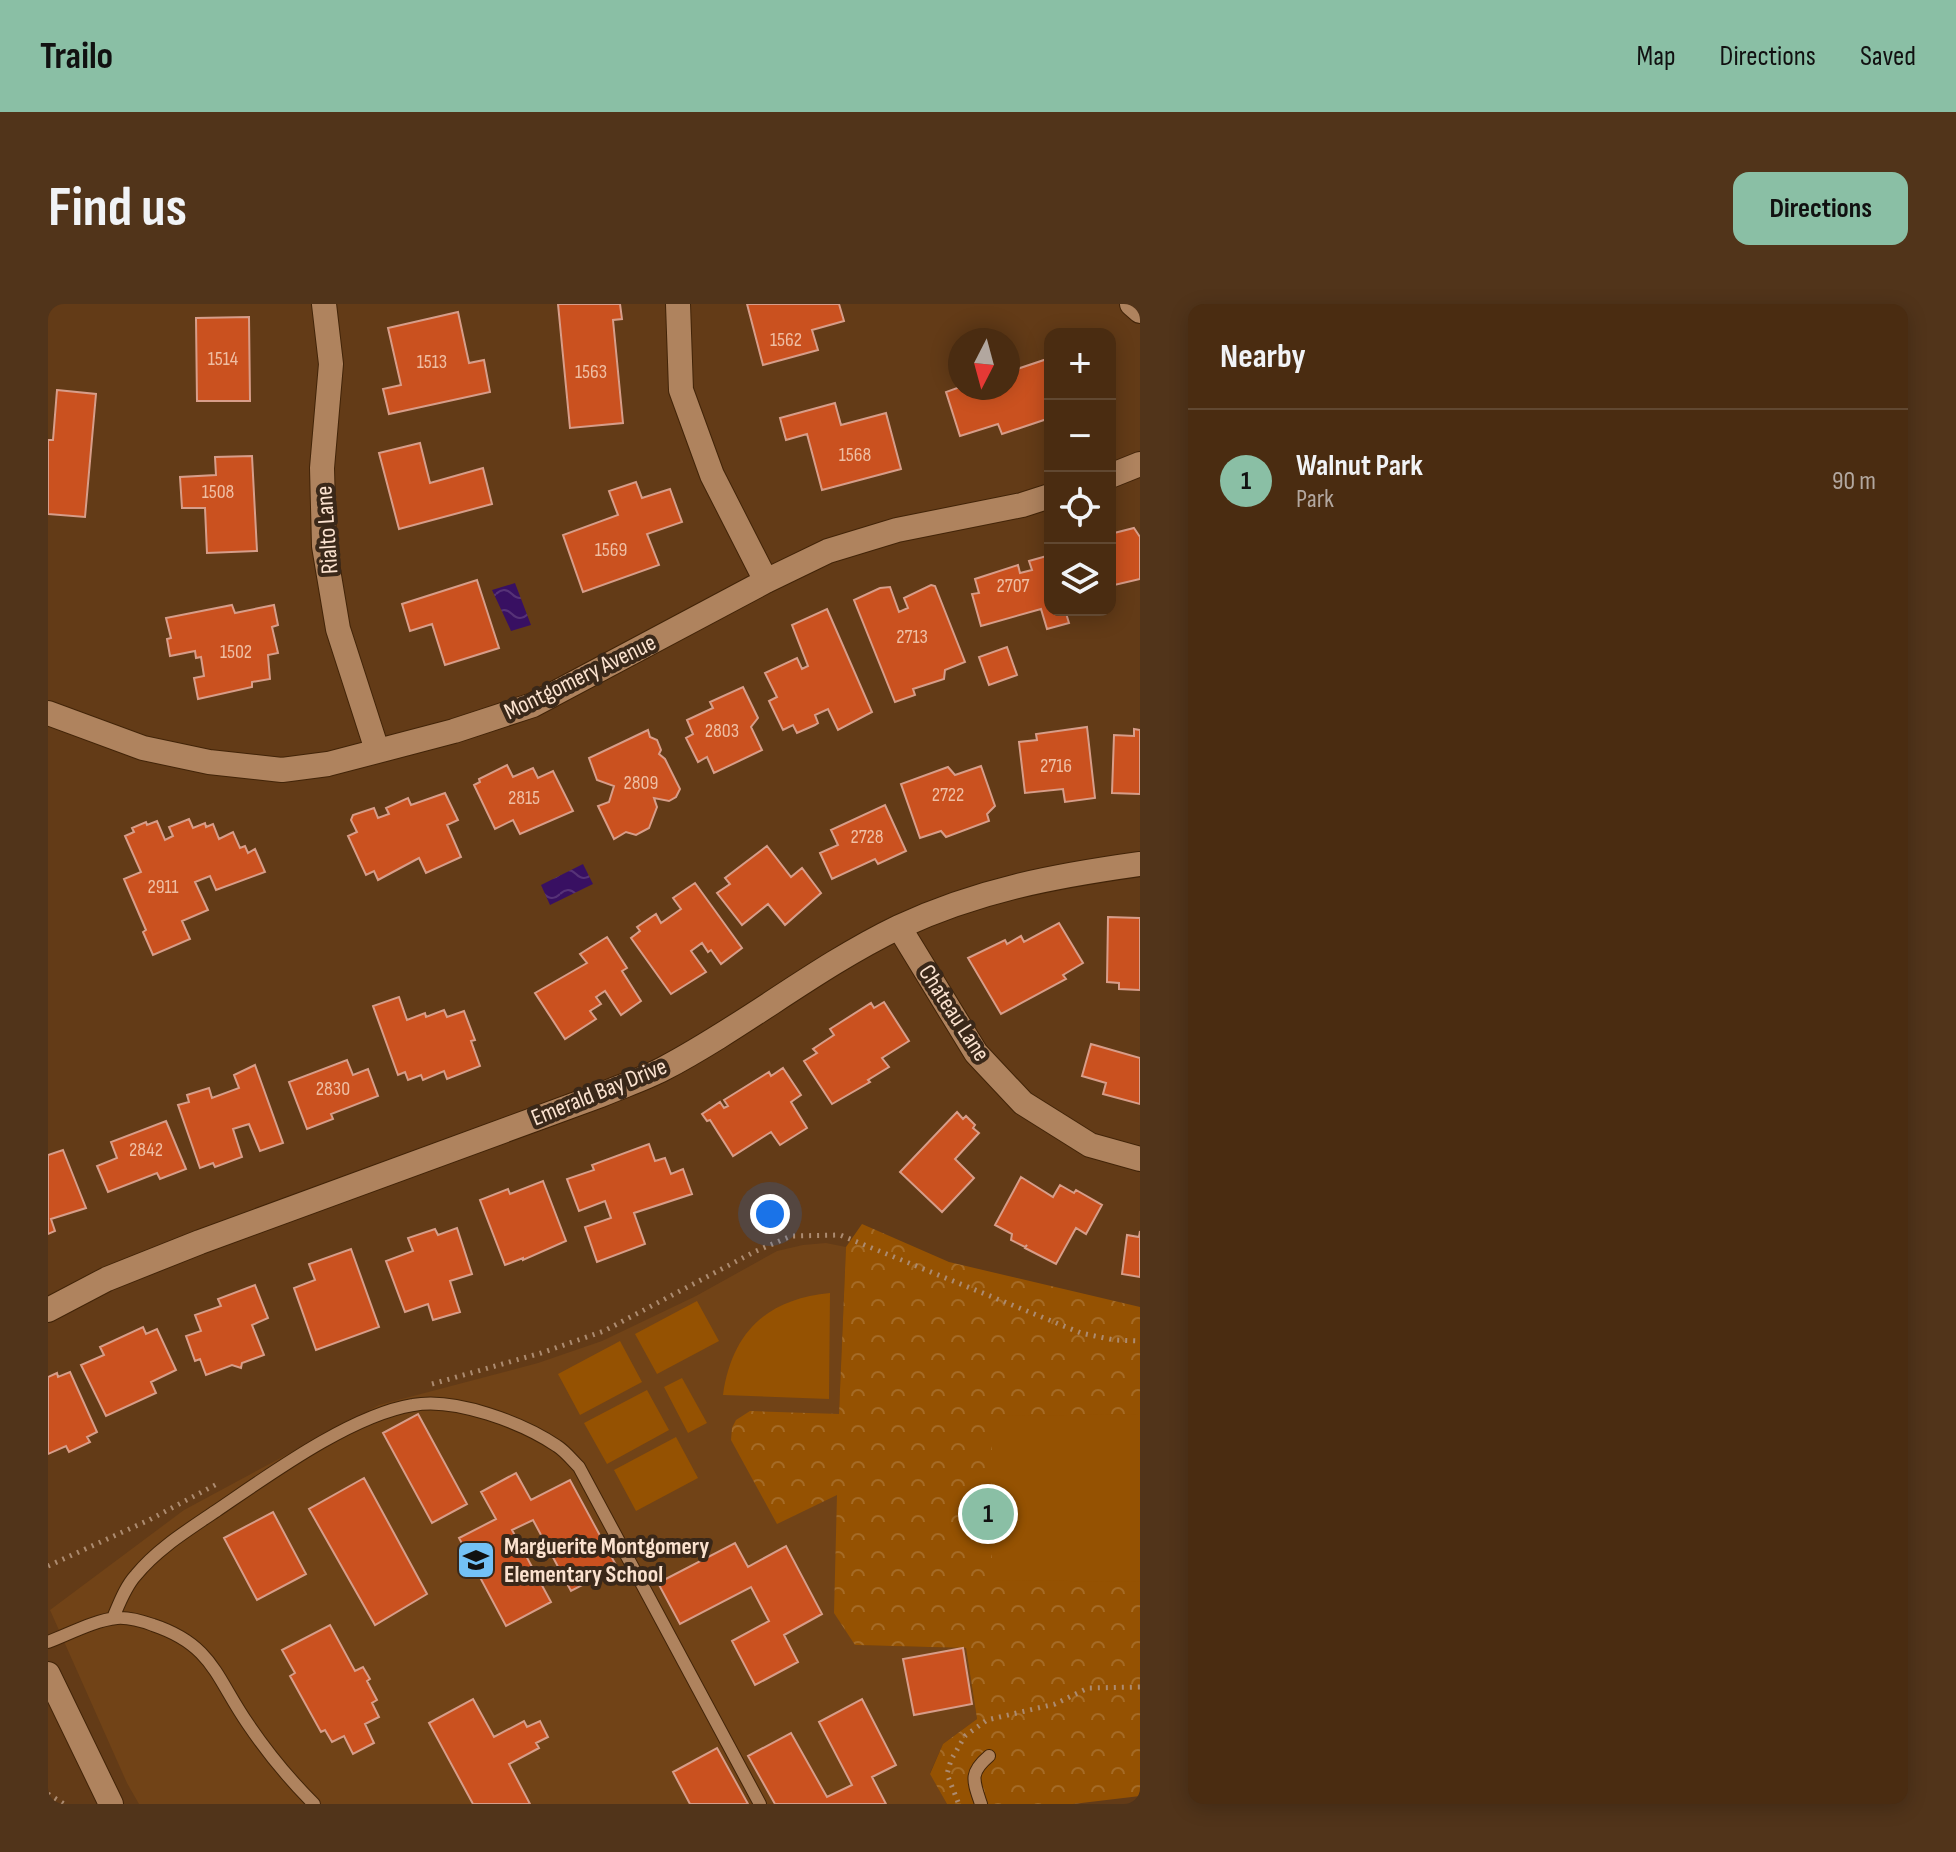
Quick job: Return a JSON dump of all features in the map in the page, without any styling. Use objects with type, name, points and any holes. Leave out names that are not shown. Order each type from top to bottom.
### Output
[{"type":"street","name":"Rialto Lane","points":[[324,304],[331,364],[322,468],[324,546],[338,629],[377,750]]},
{"type":"street","points":[[678,304],[681,390],[712,475],[766,581]]},
{"type":"street","points":[[1132,304],[1140,311]]},
{"type":"street","points":[[1116,474],[1140,464]]},
{"type":"street","name":"Montgomery Avenue","points":[[48,713],[143,748],[209,762],[282,770],[328,764],[454,731],[533,705],[828,551],[897,530],[1044,498]]},
{"type":"street","name":"Emerald Bay Drive","points":[[48,1310],[107,1279],[200,1242],[601,1095],[661,1070],[722,1035],[822,970],[899,927],[973,897],[1051,877],[1140,864]]},
{"type":"street","name":"Chateau Lane","points":[[899,927],[976,1053],[1023,1103],[1090,1145],[1140,1159]]},
{"type":"street","points":[[48,1674],[111,1804]]},
{"type":"lane","points":[[113,1618],[134,1577],[156,1554],[240,1494],[350,1426],[385,1411],[416,1404],[449,1405],[495,1417],[533,1432],[560,1448],[579,1467],[760,1804]]},
{"type":"lane","points":[[48,1642],[113,1618],[127,1617],[178,1634],[200,1651],[225,1682],[246,1722],[314,1804]]},
{"type":"lane","points":[[981,1804],[973,1781],[976,1767],[989,1756]]},
{"type":"path","points":[[428,1385],[541,1353],[604,1331],[754,1252],[791,1236],[840,1235],[1081,1333],[1114,1340],[1140,1341]]},
{"type":"path","points":[[48,1566],[149,1520],[219,1483]]},
{"type":"path","points":[[960,1804],[947,1774],[951,1760],[965,1736],[987,1720],[1055,1704],[1088,1688],[1140,1687]]},
{"type":"path","points":[[48,1794],[64,1804]]},
{"type":"shaded area","name":"Marguerite Montgomery Elementary School","points":[[826,1243],[846,1247],[839,1415],[855,1645],[966,1648],[977,1719],[943,1744],[930,1773],[947,1804],[139,1804],[50,1610],[184,1510],[379,1405],[538,1363],[602,1341],[696,1296],[777,1251]]},
{"type":"green space","points":[[862,1224],[949,1262],[1140,1307],[1140,1796],[1073,1804],[947,1804],[930,1774],[943,1744],[977,1719],[966,1648],[855,1645],[834,1613],[837,1495],[777,1524],[731,1440],[736,1420],[750,1411],[839,1414],[846,1247]]},
{"type":"green space","points":[[830,1293],[829,1399],[723,1395],[735,1353],[756,1323],[788,1303]]},
{"type":"green space","points":[[697,1301],[719,1341],[657,1374],[635,1334]]},
{"type":"green space","points":[[620,1341],[642,1382],[580,1415],[558,1374]]},
{"type":"green space","points":[[682,1378],[707,1423],[688,1433],[664,1387]]},
{"type":"green space","points":[[647,1390],[669,1430],[607,1464],[584,1423]]},
{"type":"green space","points":[[1140,1414],[1140,1582],[992,1580],[992,1416]]},
{"type":"green space","points":[[676,1437],[698,1478],[636,1511],[614,1470]]},
{"type":"water","points":[[515,583],[531,625],[511,631],[492,590]]},
{"type":"water","points":[[583,864],[593,884],[550,905],[541,885]]},
{"type":"building","points":[[558,304],[620,304],[622,319],[613,320],[623,423],[570,428]]},
{"type":"building","points":[[747,304],[839,304],[844,321],[812,330],[818,350],[763,365]]},
{"type":"building","points":[[458,312],[469,363],[484,360],[490,392],[389,414],[383,389],[401,385],[388,328]]},
{"type":"building","points":[[249,317],[250,401],[197,401],[196,318]]},
{"type":"building","points":[[1044,360],[1044,420],[1002,434],[998,424],[960,436],[949,400],[1020,400],[1020,368]]},
{"type":"building","points":[[57,390],[96,394],[85,517],[48,514],[48,440],[53,440]]},
{"type":"building","points":[[835,403],[841,425],[886,413],[901,469],[822,490],[807,434],[786,440],[780,418]]},
{"type":"building","points":[[420,443],[430,483],[483,468],[492,504],[399,529],[379,453]]},
{"type":"building","points":[[252,456],[257,551],[207,553],[205,508],[182,508],[180,477],[216,475],[215,457]]},
{"type":"building","points":[[636,482],[642,498],[670,489],[682,522],[647,534],[659,565],[583,592],[563,535],[618,515],[609,491]]},
{"type":"building","points":[[1134,528],[1140,537],[1140,579],[1116,585],[1116,532]]},
{"type":"building","points":[[1044,557],[1044,616],[1067,616],[1069,623],[1047,629],[1041,609],[981,626],[972,594],[979,593],[975,579],[1018,565],[1020,573],[1032,570],[1029,561]]},
{"type":"building","points":[[477,580],[499,648],[445,665],[432,624],[410,631],[402,604]]},
{"type":"building","points":[[935,586],[965,662],[945,670],[944,679],[913,689],[915,695],[895,702],[854,600],[880,588],[890,587],[899,612],[908,608],[904,598]]},
{"type":"building","points":[[232,605],[235,613],[274,605],[278,625],[272,627],[278,653],[268,655],[270,679],[252,682],[252,687],[198,699],[194,678],[204,676],[201,657],[196,658],[195,651],[170,656],[167,639],[171,638],[166,618]]},
{"type":"building","points":[[827,609],[872,712],[838,730],[828,709],[815,715],[818,723],[815,725],[797,733],[793,725],[783,730],[769,701],[777,697],[765,673],[797,658],[802,669],[808,666],[792,625]]},
{"type":"building","points":[[1007,647],[1017,675],[989,685],[979,657]]},
{"type":"building","points":[[743,687],[758,718],[751,727],[762,750],[714,773],[707,757],[698,762],[686,738],[693,734],[687,720],[713,708],[710,702]]},
{"type":"building","points":[[1087,727],[1095,798],[1065,802],[1063,789],[1025,793],[1019,742],[1037,740],[1036,734]]},
{"type":"building","points":[[1134,729],[1140,730],[1140,794],[1112,793],[1114,735],[1134,736]]},
{"type":"building","points":[[648,730],[650,737],[657,740],[661,750],[659,754],[665,759],[680,789],[676,797],[669,801],[654,798],[657,807],[649,828],[636,835],[626,832],[614,839],[598,806],[609,802],[614,786],[597,780],[589,758]]},
{"type":"building","points":[[507,765],[513,777],[533,768],[538,778],[553,771],[573,811],[520,834],[513,820],[495,829],[474,785],[480,782],[479,779]]},
{"type":"building","points":[[981,766],[995,806],[987,814],[989,821],[946,837],[941,831],[920,838],[901,784],[948,767],[955,775]]},
{"type":"building","points":[[445,793],[458,820],[447,825],[461,857],[426,873],[419,858],[378,880],[374,871],[366,875],[348,836],[357,832],[351,820],[353,815],[374,808],[378,818],[389,814],[386,808],[408,798],[411,805]]},
{"type":"building","points":[[885,805],[906,851],[878,864],[875,859],[832,879],[820,853],[838,845],[831,830]]},
{"type":"building","points":[[189,819],[193,828],[205,823],[206,827],[213,824],[219,839],[233,832],[240,848],[245,846],[248,853],[255,849],[265,872],[216,890],[210,876],[195,882],[208,910],[182,921],[190,939],[153,955],[124,879],[141,872],[125,836],[134,832],[132,828],[157,821],[165,840],[173,836],[169,827]]},
{"type":"building","points":[[767,846],[791,877],[802,868],[821,893],[785,925],[768,904],[742,925],[717,893],[730,884],[725,878]]},
{"type":"building","points":[[695,883],[742,948],[721,964],[702,943],[691,951],[706,972],[671,994],[631,938],[640,931],[637,927],[656,914],[661,923],[681,909],[673,898]]},
{"type":"building","points":[[1108,917],[1140,918],[1140,990],[1119,989],[1119,983],[1107,982]]},
{"type":"building","points":[[1059,923],[1083,963],[1063,975],[1066,979],[1001,1014],[968,958],[1005,940],[1007,944],[1021,936],[1024,942]]},
{"type":"building","points":[[607,937],[627,968],[622,971],[641,1001],[621,1015],[605,991],[596,997],[601,1004],[590,1011],[596,1019],[565,1039],[535,993],[587,963],[580,954]]},
{"type":"building","points":[[399,997],[407,1020],[444,1010],[447,1017],[464,1011],[475,1040],[471,1041],[480,1066],[447,1079],[444,1071],[423,1080],[421,1075],[408,1080],[405,1072],[398,1075],[373,1006]]},
{"type":"building","points":[[884,1002],[909,1041],[882,1058],[889,1067],[832,1104],[804,1061],[817,1053],[813,1049],[834,1035],[830,1029],[871,1003],[874,1008]]},
{"type":"building","points":[[1091,1044],[1140,1058],[1140,1104],[1103,1094],[1106,1083],[1082,1076]]},
{"type":"building","points":[[347,1060],[353,1075],[368,1069],[378,1096],[331,1114],[333,1119],[307,1129],[289,1082]]},
{"type":"building","points":[[255,1065],[283,1143],[260,1151],[249,1124],[233,1129],[242,1157],[215,1167],[213,1163],[200,1168],[178,1105],[189,1102],[187,1095],[209,1088],[212,1098],[239,1088],[234,1075]]},
{"type":"building","points":[[783,1068],[801,1095],[791,1102],[807,1128],[780,1145],[771,1132],[733,1156],[710,1120],[707,1121],[702,1114],[720,1102],[724,1108],[728,1106],[724,1100],[769,1072],[771,1076]]},
{"type":"building","points":[[957,1112],[963,1119],[966,1116],[979,1133],[955,1159],[974,1178],[942,1212],[900,1172]]},
{"type":"building","points":[[166,1121],[186,1169],[160,1179],[157,1173],[108,1192],[97,1166],[117,1158],[111,1142]]},
{"type":"building","points":[[649,1144],[655,1161],[665,1158],[671,1174],[683,1169],[692,1194],[634,1213],[645,1244],[597,1262],[585,1227],[611,1218],[605,1201],[579,1211],[567,1179],[594,1170],[592,1165]]},
{"type":"building","points":[[63,1150],[86,1208],[51,1219],[55,1231],[48,1234],[48,1155]]},
{"type":"building","points":[[1021,1177],[1053,1197],[1060,1185],[1102,1205],[1086,1234],[1076,1228],[1056,1264],[1025,1248],[1027,1245],[1025,1247],[1011,1240],[1012,1234],[995,1225]]},
{"type":"building","points":[[543,1181],[566,1241],[505,1265],[480,1200],[508,1189],[510,1194]]},
{"type":"building","points":[[457,1228],[472,1274],[450,1281],[460,1312],[433,1320],[428,1304],[405,1312],[386,1261],[413,1251],[408,1238],[435,1229],[438,1235]]},
{"type":"building","points":[[1140,1231],[1140,1277],[1122,1274],[1127,1235],[1139,1237]]},
{"type":"building","points":[[351,1249],[379,1327],[316,1350],[294,1288],[315,1280],[309,1264]]},
{"type":"building","points":[[255,1285],[268,1318],[252,1325],[264,1355],[242,1363],[241,1368],[232,1365],[206,1375],[200,1359],[195,1361],[186,1336],[201,1331],[195,1315],[221,1306],[218,1299]]},
{"type":"building","points":[[143,1327],[146,1334],[157,1329],[176,1370],[151,1382],[156,1393],[106,1416],[81,1365],[104,1355],[100,1347]]},
{"type":"building","points":[[70,1372],[97,1432],[87,1437],[90,1442],[69,1452],[66,1446],[48,1454],[48,1377]]},
{"type":"building","points":[[418,1414],[467,1504],[432,1523],[383,1433]]},
{"type":"building","points":[[516,1473],[531,1500],[570,1480],[617,1567],[571,1591],[533,1520],[512,1530],[551,1602],[506,1626],[459,1538],[496,1519],[481,1492]]},
{"type":"building","points":[[364,1478],[427,1594],[375,1625],[309,1509]]},
{"type":"building","points":[[273,1512],[306,1574],[257,1600],[224,1538]]},
{"type":"building","points":[[735,1543],[748,1567],[786,1546],[822,1614],[784,1635],[798,1662],[755,1685],[732,1641],[769,1621],[751,1587],[680,1624],[658,1583]]},
{"type":"building","points":[[330,1625],[355,1671],[363,1667],[377,1700],[372,1703],[379,1717],[365,1724],[374,1743],[353,1754],[344,1736],[332,1742],[325,1730],[321,1732],[290,1676],[295,1673],[282,1650]]},
{"type":"building","points":[[963,1648],[972,1704],[914,1715],[903,1659]]},
{"type":"building","points":[[473,1699],[494,1737],[524,1721],[527,1727],[540,1721],[548,1737],[536,1743],[539,1748],[509,1764],[530,1804],[473,1804],[429,1723]]},
{"type":"building","points":[[862,1699],[896,1765],[872,1777],[886,1804],[775,1804],[748,1756],[791,1733],[827,1797],[852,1785],[819,1722]]},
{"type":"building","points":[[717,1748],[748,1804],[690,1804],[673,1772]]},
{"type":"place","name":"Walnut Park","points":[[988,1514]]},
{"type":"place","name":"Marguerite Montgomery Elementary School","points":[[476,1560]]}]
